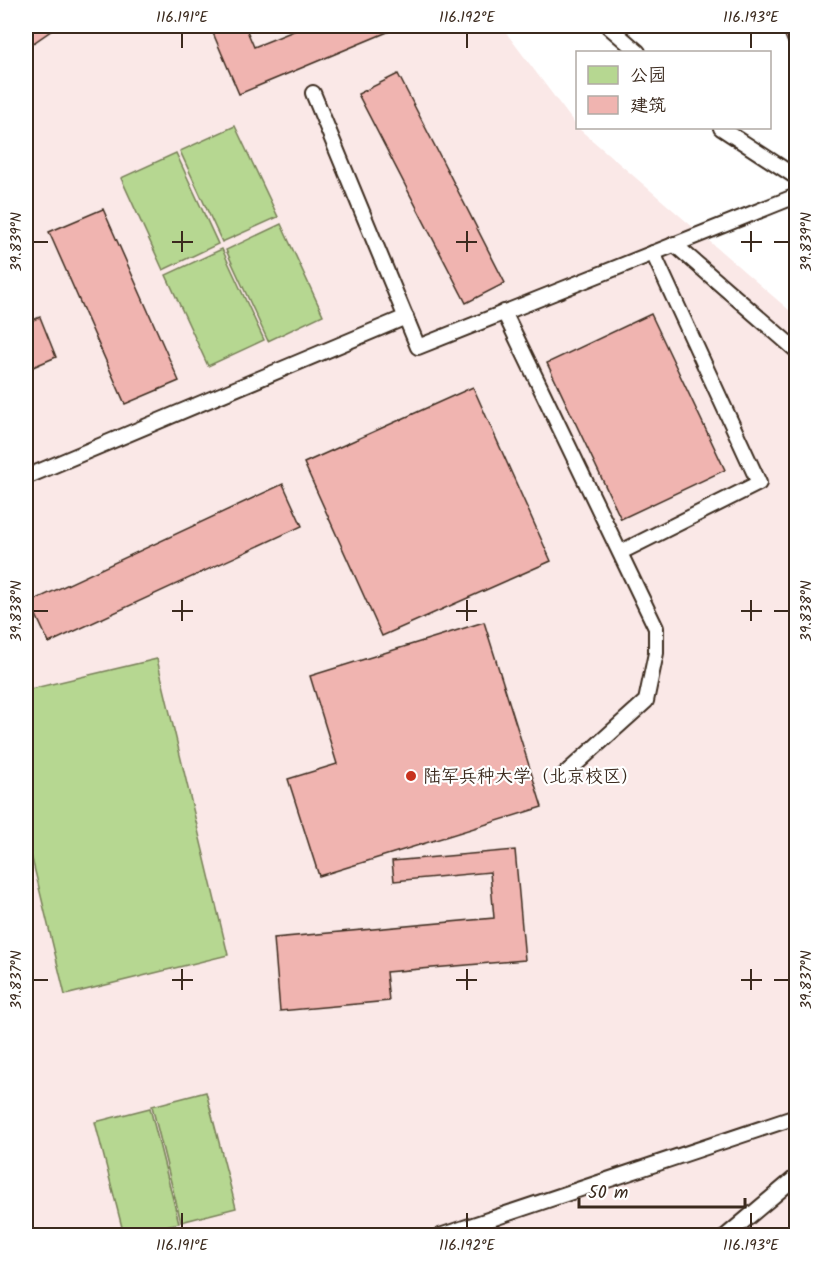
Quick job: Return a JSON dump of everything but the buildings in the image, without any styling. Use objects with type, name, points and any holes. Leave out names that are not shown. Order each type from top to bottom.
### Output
[{"type":"lane","points":[[608,26],[637,51]]},
{"type":"lane","points":[[313,93],[418,347],[796,196]]},
{"type":"lane","points":[[723,129],[796,177]]},
{"type":"lane","points":[[674,244],[796,350]]},
{"type":"lane","points":[[621,552],[759,483],[653,253]]},
{"type":"lane","points":[[504,312],[656,628],[656,653],[646,701],[565,774]]},
{"type":"lane","points":[[26,477],[406,317]]},
{"type":"lane","points":[[440,1236],[796,1117]]},
{"type":"lane","points":[[726,1236],[796,1177]]},
{"type":"shaded area","name":"陆军兵种大学（北京校区）","points":[[26,26],[501,26],[576,125],[576,129],[579,129],[796,316],[796,1235],[26,1235]]},
{"type":"green space","points":[[235,126],[278,217],[222,242],[180,151]]},
{"type":"green space","points":[[176,153],[218,244],[163,270],[121,178]]},
{"type":"green space","points":[[281,224],[323,315],[268,341],[226,250]]},
{"type":"green space","points":[[222,249],[264,340],[208,366],[166,275]]},
{"type":"green space","points":[[157,659],[228,955],[65,995],[26,834],[26,690]]},
{"type":"green space","points":[[206,1092],[236,1208],[181,1222],[152,1106]]},
{"type":"green space","points":[[150,1108],[179,1223],[124,1235],[95,1122]]},
{"type":"place","name":"陆军兵种大学（北京校区）","points":[[411,776]]}]
